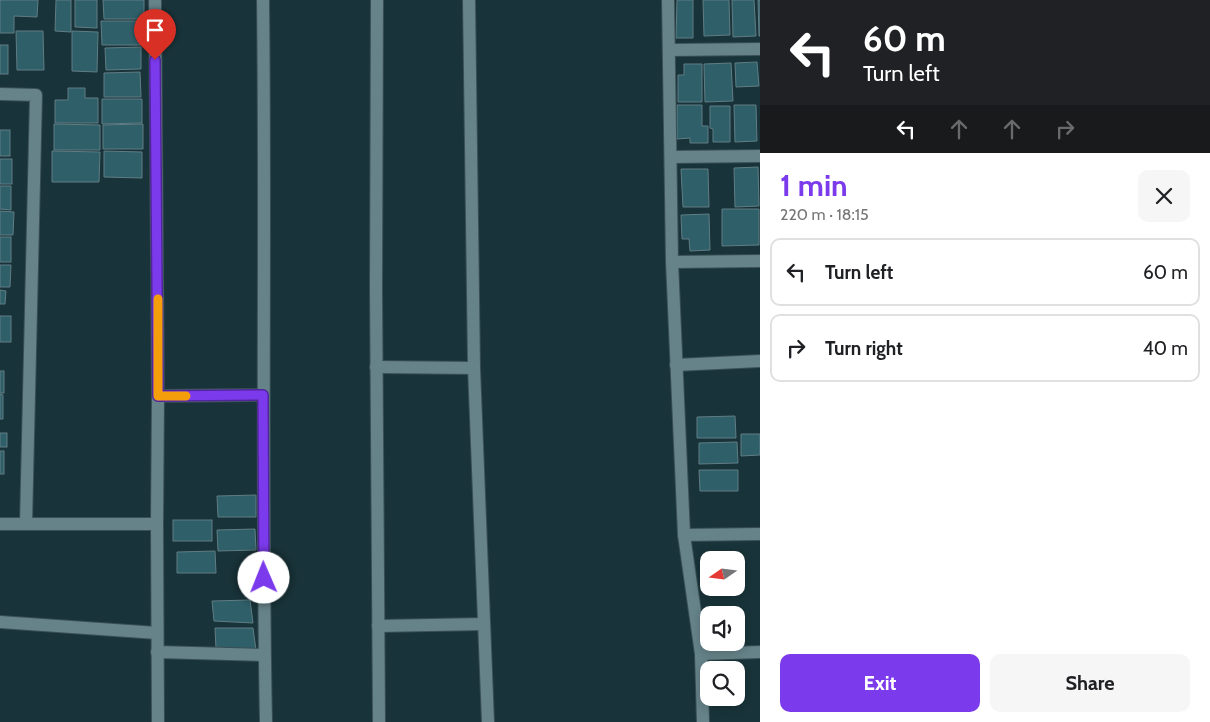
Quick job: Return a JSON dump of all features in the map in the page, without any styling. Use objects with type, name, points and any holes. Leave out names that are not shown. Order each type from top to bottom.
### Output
[{"type":"street","points":[[155,0],[158,722]]},
{"type":"street","points":[[263,0],[265,192],[263,395],[264,655],[266,722]]},
{"type":"street","points":[[377,0],[376,367],[380,722]]},
{"type":"street","points":[[469,0],[474,368],[488,722]]},
{"type":"street","points":[[668,0],[672,262],[684,535],[700,654],[703,722]]},
{"type":"street","points":[[669,50],[760,49]]},
{"type":"street","points":[[0,94],[36,95],[26,523]]},
{"type":"street","points":[[671,158],[760,156]]},
{"type":"street","points":[[672,262],[760,261]]},
{"type":"street","points":[[676,366],[760,361]]},
{"type":"street","points":[[376,367],[474,368]]},
{"type":"street","points":[[158,396],[263,395]]},
{"type":"street","points":[[0,524],[157,524]]},
{"type":"street","points":[[684,535],[760,534]]},
{"type":"street","points":[[0,622],[157,633]]},
{"type":"street","points":[[378,626],[484,624]]},
{"type":"street","points":[[157,652],[264,655]]},
{"type":"street","points":[[700,654],[760,652]]},
{"type":"building","points":[[0,0],[38,0],[37,17],[14,16],[14,33],[0,33]]},
{"type":"building","points":[[56,0],[71,0],[71,32],[55,31]]},
{"type":"building","points":[[75,0],[97,0],[97,28],[75,27]]},
{"type":"building","points":[[103,0],[144,0],[144,19],[104,19]]},
{"type":"building","points":[[677,0],[693,0],[693,38],[676,38]]},
{"type":"building","points":[[703,0],[729,0],[730,35],[704,36]]},
{"type":"building","points":[[732,0],[754,0],[756,36],[733,37]]},
{"type":"building","points":[[758,0],[760,0],[760,36],[759,36]]},
{"type":"building","points":[[101,21],[145,21],[145,45],[102,45]]},
{"type":"building","points":[[16,31],[43,31],[44,70],[17,70]]},
{"type":"building","points":[[72,31],[98,32],[97,72],[72,71]]},
{"type":"building","points":[[0,45],[8,45],[8,74],[0,74]]},
{"type":"building","points":[[141,47],[141,69],[106,70],[105,48]]},
{"type":"building","points":[[757,62],[759,86],[736,87],[735,63]]},
{"type":"building","points":[[731,63],[733,101],[705,102],[704,64]]},
{"type":"building","points":[[684,64],[702,64],[702,102],[678,102],[678,75],[684,75]]},
{"type":"building","points":[[140,72],[141,97],[104,97],[104,73]]},
{"type":"building","points":[[68,88],[85,88],[85,98],[98,98],[98,123],[55,123],[55,100],[68,100]]},
{"type":"building","points":[[102,99],[142,99],[142,123],[102,124]]},
{"type":"building","points":[[677,105],[702,105],[702,126],[708,126],[708,143],[690,143],[690,138],[677,139]]},
{"type":"building","points":[[734,105],[756,105],[757,141],[735,142]]},
{"type":"building","points":[[710,106],[730,106],[730,142],[713,142],[713,129],[710,128]]},
{"type":"building","points":[[54,124],[100,125],[100,150],[54,150]]},
{"type":"building","points":[[143,124],[143,149],[103,149],[103,125]]},
{"type":"building","points":[[0,130],[10,130],[10,156],[0,156]]},
{"type":"building","points":[[52,151],[100,152],[99,182],[52,182]]},
{"type":"building","points":[[104,151],[142,152],[142,178],[104,177]]},
{"type":"building","points":[[0,159],[12,159],[12,184],[0,184]]},
{"type":"building","points":[[758,167],[759,206],[735,207],[734,168]]},
{"type":"building","points":[[681,169],[708,169],[709,207],[683,207]]},
{"type":"building","points":[[0,186],[11,186],[11,210],[0,209]]},
{"type":"building","points":[[722,209],[759,209],[759,245],[722,246]]},
{"type":"building","points":[[0,211],[14,212],[13,235],[0,235]]},
{"type":"building","points":[[709,214],[710,250],[690,251],[689,239],[682,239],[681,215]]},
{"type":"building","points":[[0,237],[11,237],[11,262],[0,262]]},
{"type":"building","points":[[0,265],[11,265],[10,287],[0,287]]},
{"type":"building","points":[[0,290],[6,291],[5,304],[0,304]]},
{"type":"building","points":[[0,316],[11,316],[11,342],[0,342]]},
{"type":"building","points":[[0,371],[4,371],[4,393],[0,393]]},
{"type":"building","points":[[0,394],[3,395],[3,419],[0,419]]},
{"type":"building","points":[[735,416],[736,438],[697,438],[697,417]]},
{"type":"building","points":[[0,433],[7,433],[7,447],[0,447]]},
{"type":"building","points":[[741,434],[760,434],[760,455],[741,456]]},
{"type":"building","points":[[737,442],[738,463],[699,464],[699,443]]},
{"type":"building","points":[[0,451],[4,451],[4,474],[0,474]]},
{"type":"building","points":[[699,470],[738,470],[738,491],[700,491]]},
{"type":"building","points":[[256,495],[256,517],[218,517],[217,496]]},
{"type":"building","points":[[173,520],[212,520],[212,541],[173,541]]},
{"type":"building","points":[[255,529],[256,550],[218,551],[217,530]]},
{"type":"building","points":[[215,551],[216,573],[177,573],[177,552]]},
{"type":"building","points":[[250,600],[253,623],[214,621],[212,601]]},
{"type":"building","points":[[215,628],[253,628],[256,650],[216,649]]},
{"type":"slow traffic","points":[[158,299],[158,396],[186,396]]},
{"type":"route","points":[[155,60],[158,396],[263,395],[264,578]]}]
